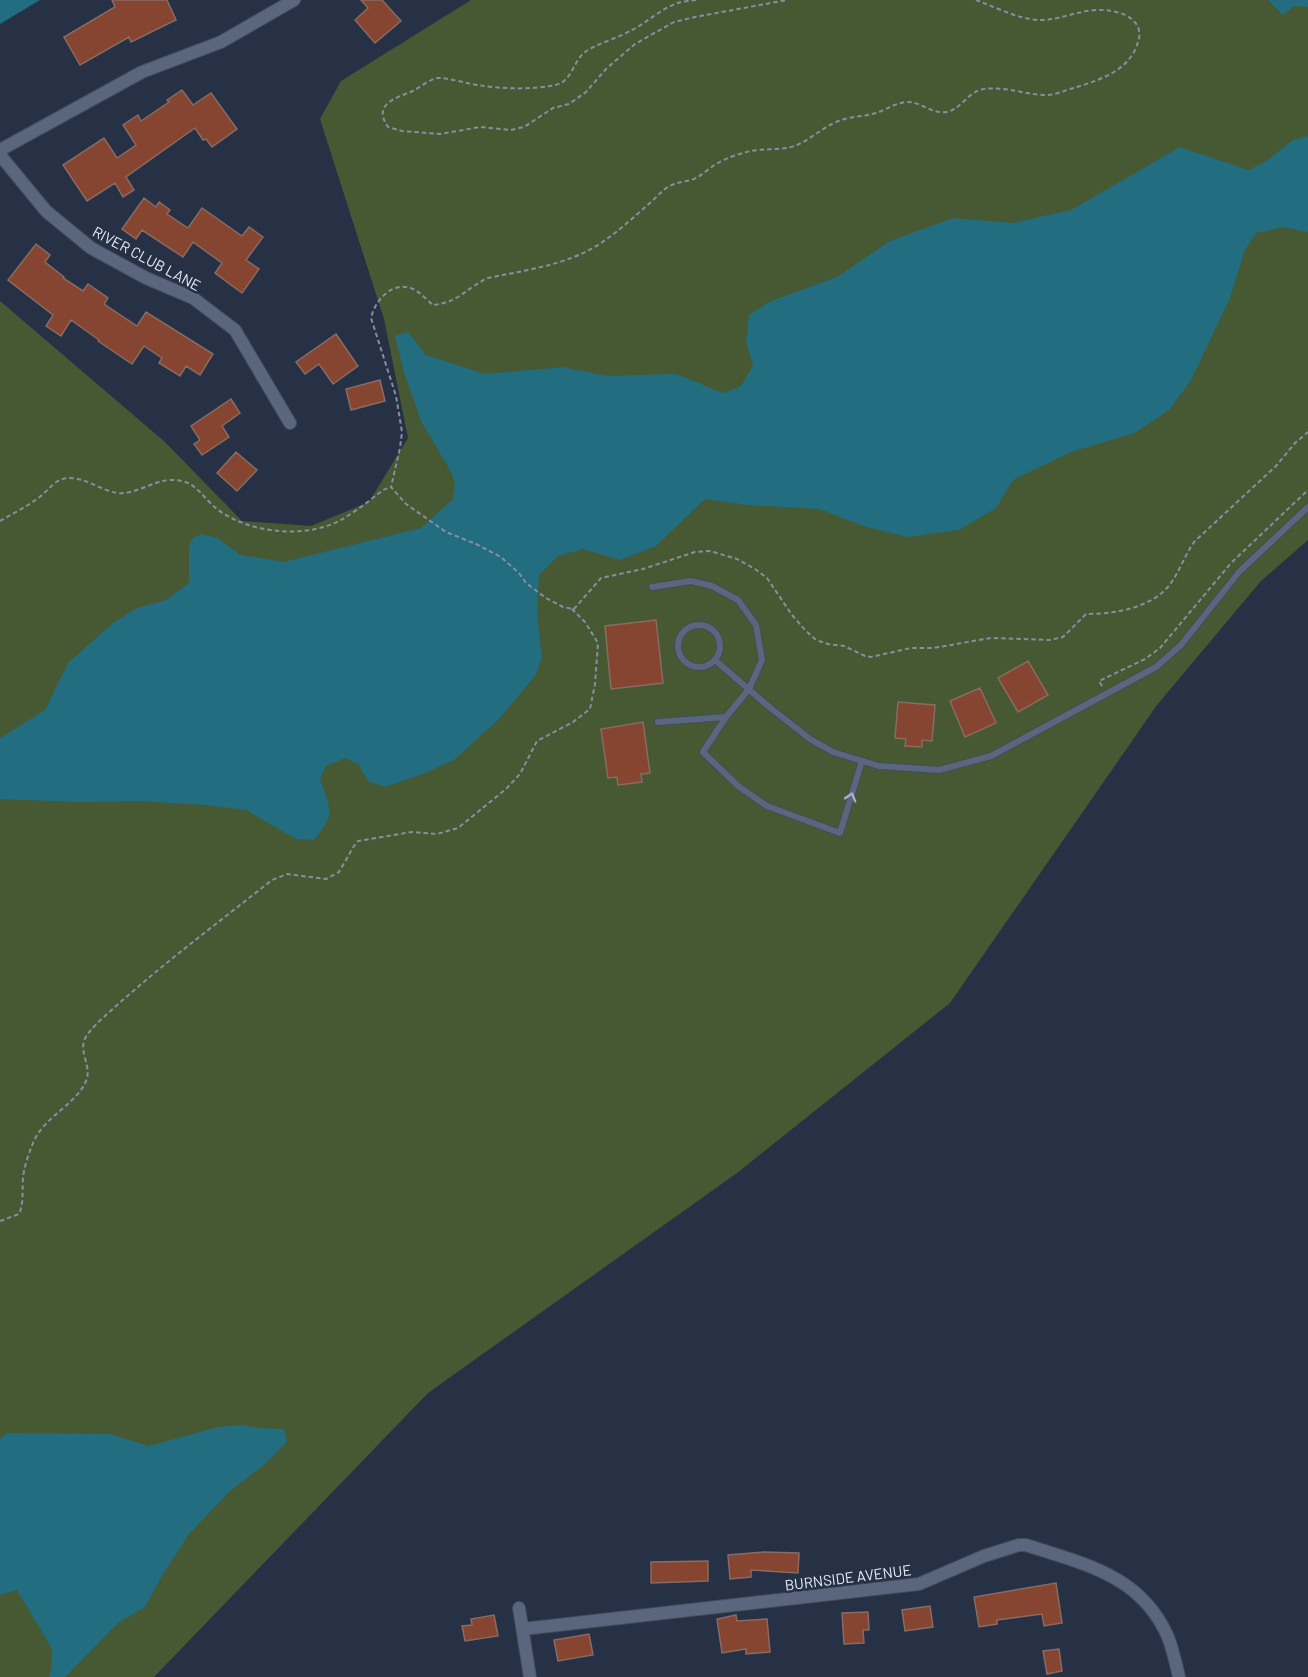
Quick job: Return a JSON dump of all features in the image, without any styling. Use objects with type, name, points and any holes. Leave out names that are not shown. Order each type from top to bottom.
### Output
[{"type":"street","points":[[0,150],[142,72],[221,42],[294,0]]},
{"type":"street","name":"RIVER CLUB LANE","points":[[0,155],[46,211],[91,248],[146,278],[193,298],[235,330],[290,423]]},
{"type":"street","name":"BURNSIDE AVENUE","points":[[523,1629],[919,1584],[984,1556],[1026,1545],[1100,1570],[1113,1576],[1140,1596],[1165,1631],[1179,1677]]},
{"type":"street","points":[[519,1608],[530,1677]]},
{"type":"lane","points":[[715,660],[810,740],[832,752],[879,766],[939,770],[991,756],[1156,667],[1181,645],[1239,572],[1308,507]]},
{"type":"lane","points":[[652,587],[691,581],[712,586],[738,600],[756,625],[762,660],[749,689],[726,717],[703,752],[738,786],[767,806],[840,833],[862,761]]},
{"type":"lane","points":[[699,624],[712,629],[719,640],[715,660],[709,664],[695,666],[683,660],[678,646],[682,633],[687,628],[699,624]]},
{"type":"lane","points":[[658,722],[726,717]]},
{"type":"path","points":[[696,0],[677,3],[655,14],[632,30],[586,51],[567,79],[558,85],[528,88],[481,86],[438,78],[388,103],[382,111],[382,118],[388,127],[402,131],[441,134],[480,127],[511,130],[524,127],[553,108],[569,104],[586,92],[606,69],[635,44],[674,22],[788,0]]},
{"type":"path","points":[[391,487],[402,432],[396,396],[371,318],[374,306],[387,292],[402,286],[415,290],[433,305],[444,304],[488,278],[569,259],[588,251],[602,243],[666,188],[694,179],[731,157],[769,148],[788,149],[834,122],[878,112],[898,104],[909,102],[942,113],[950,112],[970,94],[981,89],[997,88],[1050,95],[1104,78],[1119,69],[1136,50],[1140,32],[1136,23],[1119,13],[1099,10],[1084,11],[1038,20],[976,0]]},
{"type":"path","points":[[391,487],[406,504],[446,532],[501,557],[519,573],[526,583],[546,598],[564,607],[574,609],[601,578],[643,569],[694,552],[710,551],[737,559],[767,578],[792,615],[816,640],[844,646],[871,657],[911,648],[933,648],[991,638],[1050,640],[1063,637],[1086,614],[1098,614],[1148,602],[1164,593],[1194,542],[1276,466],[1295,443],[1308,432]]},
{"type":"path","points":[[0,521],[41,496],[58,480],[67,478],[80,480],[116,493],[127,493],[165,479],[183,481],[193,485],[217,509],[239,522],[257,529],[287,531],[315,530],[338,522],[383,490],[391,487]]},
{"type":"path","points":[[1106,695],[1099,681],[1145,659],[1160,648],[1231,563],[1308,490]]},
{"type":"path","points":[[0,1221],[19,1214],[22,1206],[23,1175],[33,1142],[43,1125],[78,1094],[87,1081],[88,1070],[84,1056],[84,1041],[99,1021],[132,992],[272,880],[288,874],[326,879],[339,872],[358,842],[412,832],[437,834],[458,828],[506,789],[520,774],[537,741],[573,722],[590,709],[595,684],[598,643],[585,622],[572,608]]},
{"type":"green space","points":[[471,0],[1308,0],[1308,540],[1261,581],[1157,705],[950,1003],[737,1173],[428,1393],[154,1677],[0,1677],[0,301],[165,442],[242,521],[311,526],[369,502],[408,438],[384,319],[320,119],[341,81]]},
{"type":"water","points":[[0,0],[40,0],[0,24]]},
{"type":"water","points":[[1268,0],[1308,0],[1308,7],[1294,6],[1283,15]]},
{"type":"water","points":[[1308,136],[1308,232],[1283,227],[1256,233],[1245,250],[1230,298],[1191,380],[1170,409],[1135,433],[1071,452],[1013,480],[996,508],[959,530],[908,537],[863,526],[820,509],[747,505],[705,499],[656,546],[620,560],[583,549],[558,556],[539,575],[537,613],[542,659],[535,676],[499,719],[454,760],[385,787],[368,781],[359,765],[345,758],[326,766],[320,779],[329,805],[329,817],[314,840],[296,839],[246,810],[138,801],[77,802],[0,799],[0,738],[45,710],[68,663],[113,623],[137,608],[166,600],[189,583],[189,545],[193,538],[201,534],[217,538],[241,555],[284,562],[421,528],[453,499],[455,483],[421,421],[404,372],[395,336],[408,332],[426,355],[485,374],[563,367],[606,376],[676,374],[723,393],[741,386],[753,366],[746,341],[749,315],[771,301],[837,277],[890,241],[953,218],[1013,223],[1071,210],[1180,147],[1249,170],[1266,161],[1293,140]]},
{"type":"water","points":[[243,1425],[284,1429],[287,1442],[265,1464],[228,1493],[189,1534],[145,1607],[118,1623],[65,1677],[49,1677],[52,1649],[17,1590],[0,1595],[0,1439],[6,1433],[110,1434],[149,1446],[218,1427]]},
{"type":"building","points":[[112,0],[167,0],[176,20],[131,42],[129,37],[80,65],[64,37],[115,7]]},
{"type":"building","points":[[361,0],[382,0],[401,21],[375,43],[355,20],[368,8]]},
{"type":"building","points":[[182,90],[193,105],[211,93],[237,129],[212,147],[206,139],[203,140],[195,128],[126,177],[134,190],[123,197],[115,183],[87,201],[63,165],[104,138],[117,158],[136,145],[123,125],[138,115],[141,121]]},
{"type":"building","points":[[144,198],[156,207],[159,202],[170,210],[167,214],[188,228],[202,208],[242,236],[249,227],[263,237],[246,260],[259,269],[242,293],[215,273],[222,263],[193,242],[183,257],[142,230],[136,239],[122,229]]},
{"type":"building","points":[[36,244],[50,255],[45,262],[63,278],[83,291],[88,284],[108,298],[104,304],[137,326],[146,312],[213,354],[200,375],[186,366],[180,376],[159,363],[162,358],[144,346],[132,364],[71,320],[61,336],[46,326],[53,315],[8,280]]},
{"type":"building","points":[[336,334],[358,366],[333,384],[319,364],[305,374],[296,362]]},
{"type":"building","points":[[380,380],[385,401],[351,410],[346,389]]},
{"type":"building","points":[[231,399],[240,413],[222,426],[229,437],[202,455],[194,444],[200,440],[191,426]]},
{"type":"building","points":[[236,452],[257,470],[237,491],[217,473]]},
{"type":"building","points":[[656,620],[663,683],[611,689],[605,626]]},
{"type":"building","points":[[1028,661],[1048,695],[1018,712],[998,678]]},
{"type":"building","points":[[980,688],[996,723],[965,737],[950,701]]},
{"type":"building","points":[[898,702],[935,705],[932,741],[922,740],[922,747],[905,746],[906,739],[895,738]]},
{"type":"building","points":[[643,722],[650,773],[641,774],[642,782],[618,785],[617,777],[608,778],[601,729]]},
{"type":"building","points":[[764,1552],[799,1553],[798,1573],[751,1570],[751,1577],[730,1579],[728,1555]]},
{"type":"building","points":[[708,1561],[708,1581],[651,1583],[651,1562]]},
{"type":"building","points":[[1056,1583],[1062,1623],[1044,1626],[1042,1614],[997,1620],[997,1624],[979,1627],[974,1597]]},
{"type":"building","points":[[930,1606],[933,1627],[905,1631],[902,1610]]},
{"type":"building","points":[[868,1612],[869,1630],[863,1630],[864,1643],[844,1644],[842,1613]]},
{"type":"building","points":[[494,1615],[498,1636],[465,1641],[462,1626],[472,1625],[471,1619]]},
{"type":"building","points":[[736,1615],[737,1621],[767,1619],[770,1652],[746,1654],[746,1649],[722,1653],[717,1619]]},
{"type":"building","points":[[589,1634],[593,1655],[558,1661],[554,1640]]},
{"type":"building","points":[[1059,1649],[1062,1671],[1047,1674],[1043,1651]]}]
